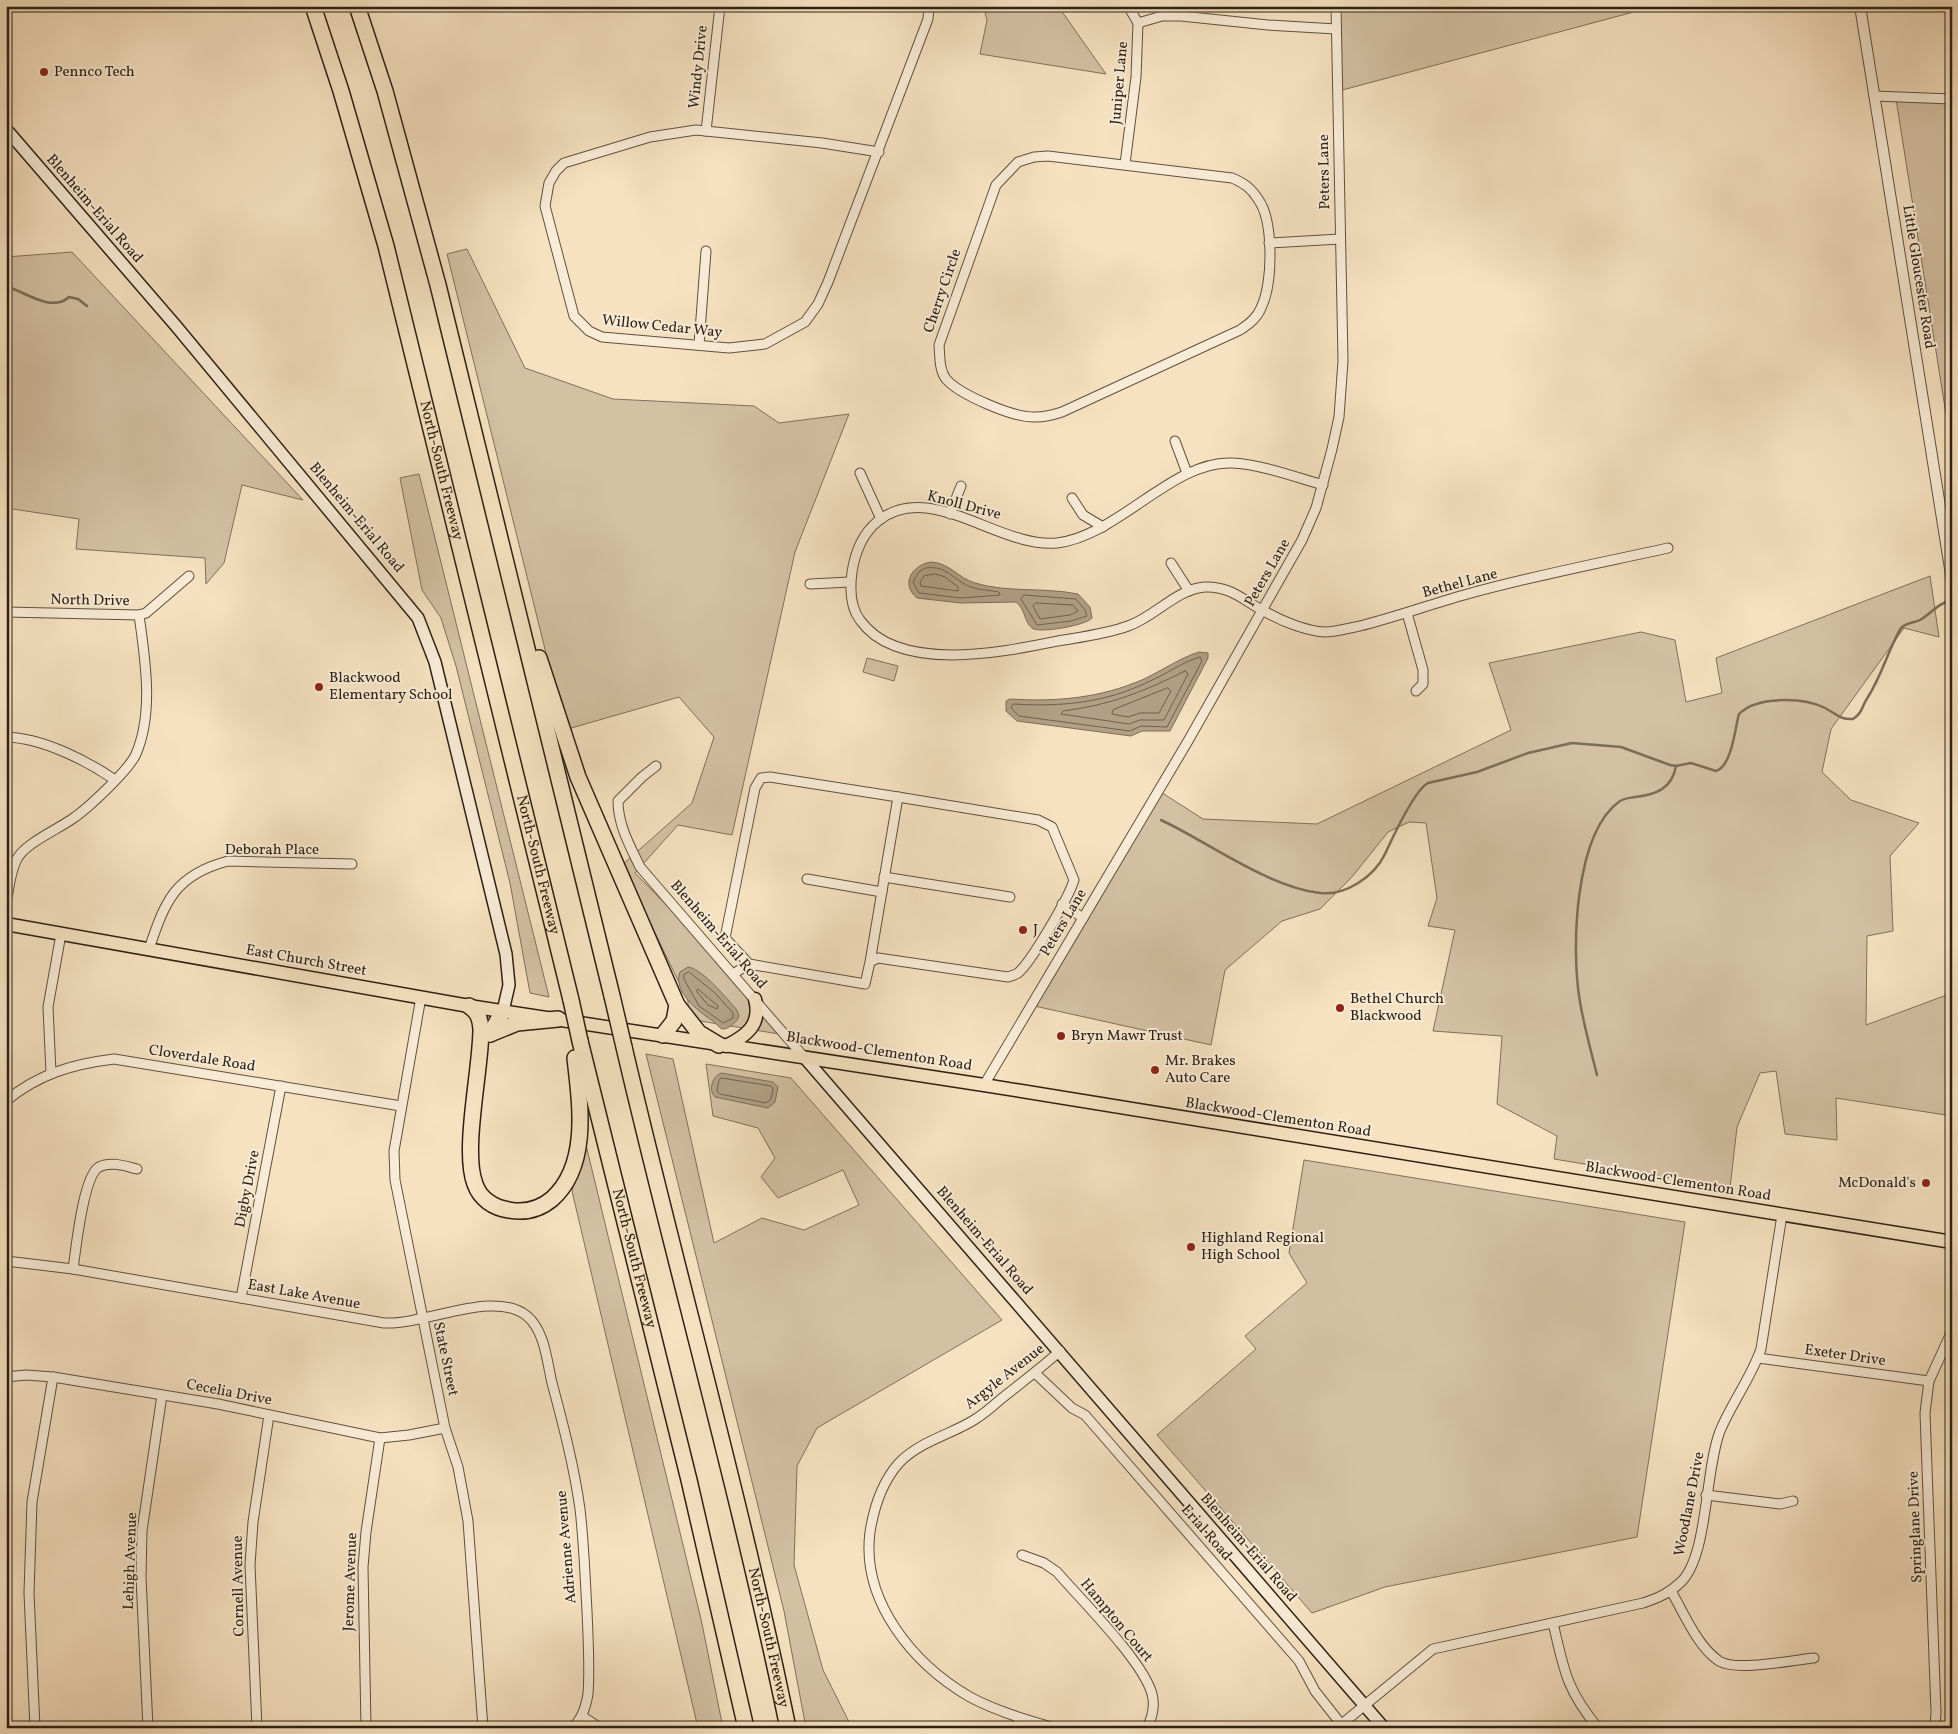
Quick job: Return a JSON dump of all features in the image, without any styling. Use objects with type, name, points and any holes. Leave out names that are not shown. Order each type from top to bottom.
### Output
[{"type":"highway","name":"North-South Freeway","points":[[313,6],[341,91],[386,246],[566,977],[567,1000],[576,1040],[689,1480],[746,1728]]},
{"type":"highway","name":"North-South Freeway","points":[[357,6],[385,91],[412,186],[494,513],[659,1195],[764,1610],[788,1728]]},
{"type":"highway","points":[[494,513],[578,777],[677,1005],[699,1033],[722,1045]]},
{"type":"highway","points":[[663,1035],[674,1021],[677,1005]]},
{"type":"highway","points":[[468,1006],[476,1011],[480,1020],[480,1052],[471,1150],[471,1170],[475,1184],[486,1200],[496,1207],[520,1211],[534,1209],[547,1203],[558,1193],[573,1167],[577,1150],[580,1114],[576,1040]]},
{"type":"highway","points":[[480,1052],[503,1011]]},
{"type":"highway","points":[[490,1034],[517,1023],[558,1019]]},
{"type":"main road","name":"Blenheim-Erial Road","points":[[6,129],[176,326],[418,618],[436,662],[506,954],[509,984],[503,1011]]},
{"type":"main road","name":"East Church Street","points":[[6,924],[421,998],[600,1026]]},
{"type":"main road","points":[[722,1045],[744,1036],[752,1028],[756,1013],[755,999]]},
{"type":"main road","name":"Blackwood-Clementon Road","points":[[600,1026],[984,1085],[1952,1242]]},
{"type":"main road","name":"Blenheim-Erial Road","points":[[804,1057],[1060,1351],[1313,1648],[1365,1703],[1384,1728]]},
{"type":"street","name":"Windy Drive","points":[[706,131],[720,6]]},
{"type":"street","name":"Willow Cedar Way","points":[[879,152],[822,143],[706,131],[676,132],[650,137],[564,163],[548,183],[545,206],[574,316],[588,332],[602,337],[729,348],[765,344],[805,322],[818,304],[828,282],[879,152],[928,20],[929,6]]},
{"type":"street","name":"Juniper Lane","points":[[1125,164],[1136,77],[1138,23],[1128,6]]},
{"type":"street","name":"Peters Lane","points":[[984,1085],[1262,611],[1302,540],[1323,485],[1339,417],[1343,361],[1336,6]]},
{"type":"street","name":"Little Gloucester Road","points":[[1860,6],[1952,581]]},
{"type":"street","points":[[1138,23],[1162,16],[1180,16],[1268,25],[1336,29]]},
{"type":"street","points":[[1874,96],[1952,100]]},
{"type":"street","name":"Cherry Circle","points":[[1034,157],[1125,164],[1232,178],[1246,183],[1259,199],[1264,210],[1269,243],[1269,283],[1261,308],[1254,320],[1240,330],[1062,412],[1034,418],[975,398],[946,378],[940,364],[940,345],[996,185],[1018,162],[1034,157]]},
{"type":"street","points":[[1269,243],[1340,239]]},
{"type":"street","points":[[699,345],[706,251]]},
{"type":"street","points":[[1175,441],[1188,473]]},
{"type":"street","name":"Knoll Drive","points":[[1262,611],[1244,597],[1230,591],[1203,587],[1189,591],[1132,625],[1113,630],[1015,650],[960,656],[920,654],[876,637],[859,620],[853,604],[850,582],[860,545],[868,530],[881,518],[898,510],[915,508],[950,514],[1025,539],[1059,543],[1103,527],[1188,473],[1208,466],[1230,462],[1323,485]]},
{"type":"street","points":[[860,473],[881,518]]},
{"type":"street","points":[[950,514],[961,486]]},
{"type":"street","points":[[1072,498],[1083,515],[1103,527]]},
{"type":"street","name":"Bethel Lane","points":[[1262,611],[1303,627],[1328,632],[1407,613],[1472,593],[1668,548]]},
{"type":"street","points":[[1170,563],[1189,591]]},
{"type":"street","name":"North Drive","points":[[6,612],[138,615],[146,613],[189,576]]},
{"type":"street","points":[[810,584],[850,582]]},
{"type":"street","points":[[1407,613],[1422,670],[1423,684],[1416,692]]},
{"type":"street","points":[[6,904],[12,876],[20,854],[76,817],[115,780],[135,756],[143,731],[146,693],[145,659],[138,615]]},
{"type":"street","points":[[6,737],[56,749],[90,763],[115,780]]},
{"type":"street","name":"Blenheim-Erial Road","points":[[656,766],[621,796],[618,812],[623,830],[640,867],[804,1057]]},
{"type":"street","points":[[712,950],[725,938],[755,788],[761,778],[770,777],[898,797],[1048,823],[1052,827],[1074,880],[1026,964],[1017,974],[1008,977],[878,958],[870,962]]},
{"type":"street","points":[[725,938],[749,964],[865,984],[898,797]]},
{"type":"street","name":"Deborah Place","points":[[150,950],[159,919],[170,898],[180,884],[209,866],[228,861],[352,864]]},
{"type":"street","points":[[884,877],[1010,897]]},
{"type":"street","points":[[807,879],[882,892]]},
{"type":"street","points":[[1062,904],[1083,918]]},
{"type":"street","points":[[52,1073],[48,1007],[61,934]]},
{"type":"street","points":[[733,974],[749,964]]},
{"type":"street","name":"State Street","points":[[421,998],[394,1151],[395,1180],[445,1428],[458,1467],[468,1522],[483,1728]]},
{"type":"street","name":"Cloverdale Road","points":[[6,1100],[25,1085],[52,1073],[88,1062],[114,1059],[401,1106]]},
{"type":"street","name":"Digby Drive","points":[[241,1298],[281,1086]]},
{"type":"street","points":[[73,1270],[85,1196],[91,1174],[99,1168],[110,1164],[137,1169]]},
{"type":"street","name":"Woodlane Drive","points":[[1339,1726],[1434,1649],[1643,1603],[1671,1591],[1689,1571],[1698,1550],[1712,1455],[1721,1430],[1758,1358],[1782,1215]]},
{"type":"street","name":"East Lake Avenue","points":[[6,1261],[73,1270],[384,1323],[410,1322],[492,1304],[514,1307],[528,1317],[539,1332],[551,1378]]},
{"type":"street","name":"Springlane Drive","points":[[1935,1728],[1936,1712],[1925,1413],[1929,1382],[1952,1331]]},
{"type":"street","name":"Argyle Avenue","points":[[1055,1728],[1019,1718],[970,1696],[928,1666],[906,1643],[886,1615],[872,1576],[868,1546],[872,1520],[880,1492],[887,1478],[900,1462],[945,1433],[974,1420],[1035,1373],[1060,1351]]},
{"type":"street","name":"Exeter Drive","points":[[1758,1358],[1929,1382]]},
{"type":"street","name":"Erial Road","points":[[1035,1373],[1055,1394],[1072,1408],[1086,1416],[1299,1661],[1315,1691],[1339,1726]]},
{"type":"street","name":"Cecelia Drive","points":[[6,1377],[26,1375],[53,1377],[162,1395],[380,1438],[410,1435],[445,1428]]},
{"type":"street","points":[[35,1728],[29,1593],[32,1502],[53,1377]]},
{"type":"street","name":"Adrienne Avenue","points":[[551,1378],[580,1507],[584,1554],[588,1695],[582,1716]]},
{"type":"street","name":"Lehigh Avenue","points":[[148,1728],[141,1577],[142,1531],[162,1395]]},
{"type":"street","name":"Cornell Avenue","points":[[258,1728],[250,1565],[252,1522],[269,1415]]},
{"type":"street","name":"Jerome Avenue","points":[[366,1728],[363,1567],[366,1532],[380,1438]]},
{"type":"street","points":[[1706,1495],[1780,1504],[1793,1501]]},
{"type":"street","name":"Hampton Court","points":[[1022,1555],[1044,1563],[1057,1572],[1141,1670],[1153,1696],[1153,1712],[1147,1728]]},
{"type":"street","points":[[1671,1591],[1706,1647],[1724,1664],[1742,1665],[1814,1658]]},
{"type":"street","points":[[1553,1623],[1564,1673],[1570,1690],[1598,1728]]},
{"type":"street","points":[[572,1728],[582,1716],[600,1728]]},
{"type":"street","points":[[1017,1728],[1019,1718]]},
{"type":"shaded area","points":[[983,6],[1058,6],[1106,74],[980,54],[987,20]]},
{"type":"shaded area","points":[[1335,6],[1572,6],[1579,11],[1589,6],[1656,6],[1335,92]]},
{"type":"shaded area","points":[[1952,98],[1952,452],[1896,99]]},
{"type":"shaded area","points":[[467,249],[525,368],[613,399],[754,406],[779,423],[849,414],[795,552],[732,835],[678,825],[635,873],[697,936],[785,1035],[688,1019],[688,1001],[622,865],[692,803],[714,737],[679,697],[568,729],[566,734],[447,254]]},
{"type":"shaded area","points":[[72,252],[303,500],[242,485],[224,563],[206,584],[205,558],[76,549],[79,519],[6,508],[6,257]]},
{"type":"shaded area","points":[[419,474],[549,997],[530,993],[510,883],[456,666],[441,618],[422,590],[400,478]]},
{"type":"shaded area","points":[[1930,576],[1939,637],[1904,628],[1831,729],[1822,772],[1851,800],[1919,823],[1890,856],[1893,931],[1867,936],[1866,1025],[1952,993],[1952,1116],[1836,1098],[1837,1140],[1785,1134],[1776,1071],[1760,1073],[1737,1127],[1730,1188],[1554,1159],[1557,1136],[1497,1104],[1502,1036],[1433,1031],[1455,930],[1428,926],[1437,898],[1426,823],[1409,822],[1388,832],[1352,877],[1320,909],[1282,921],[1225,970],[1211,1045],[1030,1005],[1156,789],[1203,819],[1317,824],[1511,730],[1489,663],[1641,632],[1675,640],[1686,702],[1722,693],[1716,658]]},
{"type":"shaded area","points":[[867,658],[898,666],[894,681],[863,672]]},
{"type":"shaded area","points":[[646,1054],[673,1059],[714,1243],[762,1218],[804,1230],[859,1205],[843,1170],[778,1198],[761,1177],[775,1158],[758,1128],[713,1116],[706,1064],[791,1078],[1002,1320],[817,1428],[797,1466],[794,1565],[823,1670],[851,1726],[857,1728],[806,1728],[784,1611]]},
{"type":"shaded area","points":[[585,1141],[701,1619],[723,1728],[698,1728],[572,1191]]},
{"type":"shaded area","points":[[1304,1160],[1685,1222],[1637,1537],[1385,1587],[1312,1613],[1157,1435],[1256,1349],[1245,1336],[1307,1283],[1289,1253]]},
{"type":"water","points":[[931,562],[944,565],[969,581],[988,586],[1078,594],[1090,607],[1092,618],[1073,626],[1036,630],[1029,625],[1016,602],[961,603],[917,598],[909,587],[910,576],[918,567]]},
{"type":"water","points":[[1199,652],[1208,653],[1208,658],[1170,731],[1142,731],[1131,736],[1017,721],[1006,711],[1006,701],[1010,699],[1062,699],[1112,691],[1144,679]]},
{"type":"water","points":[[688,967],[701,973],[737,1010],[739,1016],[732,1025],[722,1029],[688,1000],[680,986],[679,979],[680,972]]},
{"type":"water","points":[[721,1073],[773,1082],[778,1087],[775,1102],[768,1108],[715,1097],[711,1087],[715,1077]]},
{"type":"waterway","points":[[6,286],[38,300],[55,303],[69,297],[78,299],[87,306]]},
{"type":"waterway","points":[[1161,820],[1259,873],[1280,882],[1320,893],[1339,891],[1358,883],[1374,870],[1385,854],[1416,795],[1428,783],[1477,772],[1528,753],[1572,743],[1621,747],[1670,765],[1676,766],[1691,763],[1716,771],[1726,762],[1739,714],[1757,704],[1768,701],[1793,700],[1816,704],[1841,717],[1853,719],[1861,712],[1901,628],[1920,620],[1939,606],[1952,600]]},
{"type":"waterway","points":[[1597,1075],[1580,1002],[1577,980],[1576,954],[1579,894],[1585,865],[1593,839],[1605,817],[1620,801],[1649,795],[1667,785],[1674,774],[1676,766]]},
{"type":"place","name":"Pennco Tech","points":[[44,72]]},
{"type":"place","name":"Blackwood Elementary School","points":[[319,687]]},
{"type":"place","name":"J","points":[[1023,930]]},
{"type":"place","name":"Bethel Church Blackwood","points":[[1340,1008]]},
{"type":"place","name":"Bryn Mawr Trust","points":[[1061,1036]]},
{"type":"place","name":"Mr. Brakes Auto Care","points":[[1155,1070]]},
{"type":"place","name":"McDonald's","points":[[1926,1183]]},
{"type":"place","name":"Highland Regional High School","points":[[1191,1247]]}]
